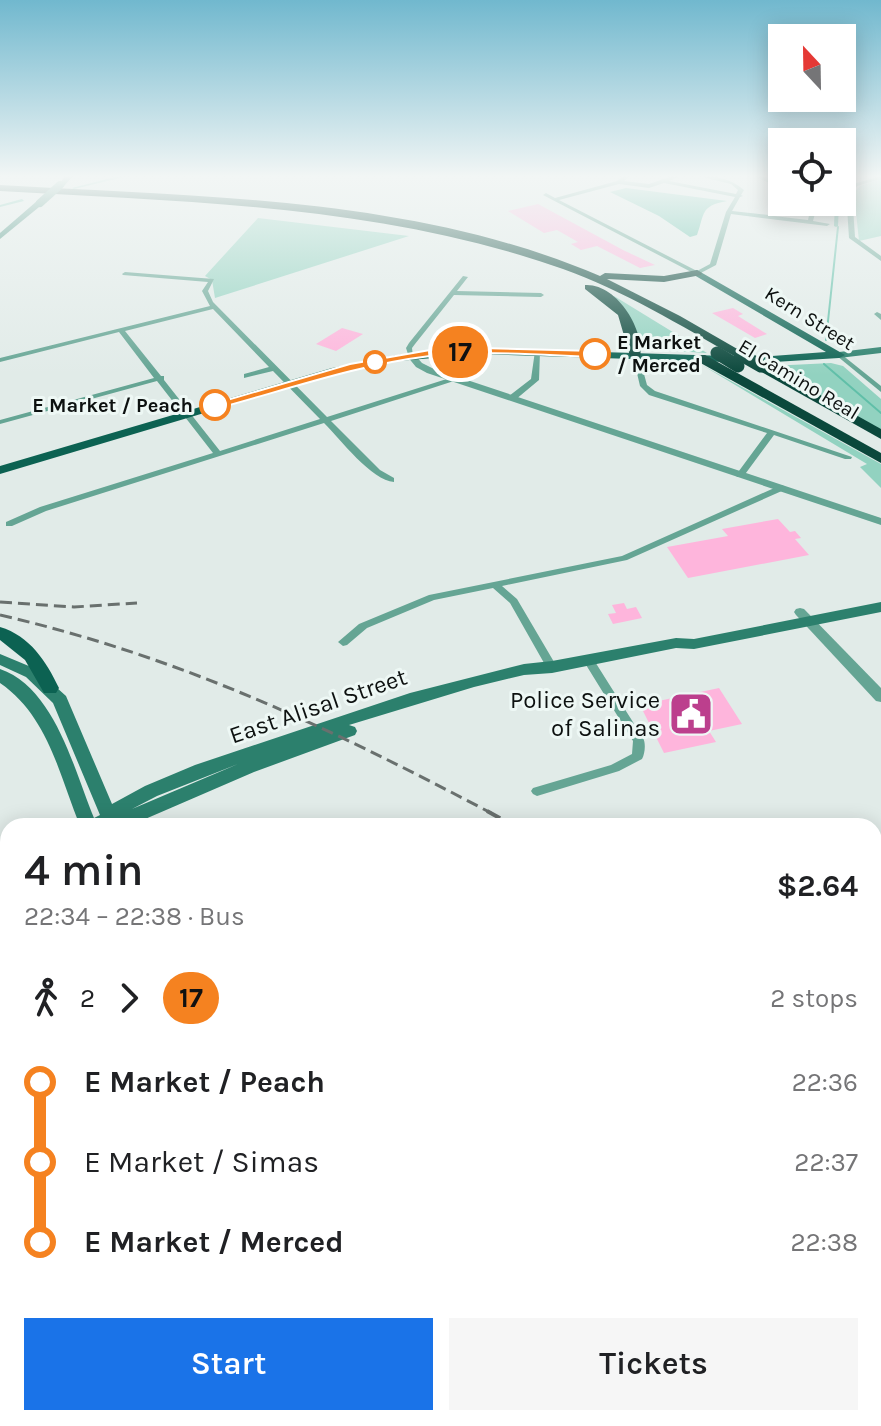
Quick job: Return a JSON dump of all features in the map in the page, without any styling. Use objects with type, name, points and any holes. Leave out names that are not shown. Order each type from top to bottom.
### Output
[{"type":"highway","name":"El Camino Real","points":[[461,242],[561,272],[648,311],[719,348]]},
{"type":"highway","name":"El Camino Real","points":[[488,242],[549,260],[629,293],[881,452]]},
{"type":"highway","points":[[549,260],[615,277],[664,279],[697,273]]},
{"type":"highway","points":[[561,272],[608,298],[624,311],[629,319],[636,356]]},
{"type":"highway","points":[[697,273],[659,286],[655,296],[719,348]]},
{"type":"highway","points":[[701,358],[881,459]]},
{"type":"highway","name":"El Camino Real","points":[[739,360],[761,366],[881,435]]},
{"type":"main road","name":"Kern Street","points":[[697,273],[839,355]]},
{"type":"main road","points":[[800,359],[816,352],[802,333]]},
{"type":"main road","points":[[0,470],[350,367],[411,356],[481,351],[800,359],[881,350]]},
{"type":"main road","points":[[0,477],[44,457]]},
{"type":"main road","name":"East Alisal Street","points":[[129,818],[248,767],[340,734],[540,675],[552,667],[676,643],[694,644],[881,596]]},
{"type":"main road","name":"East Alisal Street","points":[[805,617],[881,607]]},
{"type":"main road","points":[[0,633],[16,641],[32,656],[66,712],[100,818]]},
{"type":"main road","points":[[0,659],[31,673],[50,688]]},
{"type":"main road","points":[[0,675],[24,690],[42,714],[99,818]]},
{"type":"street","name":"Kern Street","points":[[640,242],[697,273]]},
{"type":"street","points":[[697,273],[713,265],[720,242]]},
{"type":"street","points":[[857,242],[881,259]]},
{"type":"street","points":[[125,274],[212,280],[205,291],[214,307],[377,472],[391,480]]},
{"type":"street","points":[[465,277],[412,343],[414,362],[456,379],[881,522]]},
{"type":"street","points":[[454,293],[541,295]]},
{"type":"street","points":[[0,360],[214,307]]},
{"type":"street","points":[[121,330],[218,454]]},
{"type":"street","points":[[512,398],[535,380],[537,352]]},
{"type":"street","name":"Kern Street","points":[[839,355],[881,390]]},
{"type":"street","points":[[636,356],[644,386],[652,393],[848,457]]},
{"type":"street","points":[[247,376],[274,368]]},
{"type":"street","points":[[0,422],[161,378]]},
{"type":"street","points":[[9,524],[43,509],[456,379]]},
{"type":"street","points":[[740,475],[772,432]]},
{"type":"street","points":[[343,642],[363,626],[432,597],[624,558],[781,488]]},
{"type":"street","points":[[494,584],[514,601],[552,667]]},
{"type":"street","points":[[805,617],[881,697]]},
{"type":"street","points":[[537,791],[563,780],[625,765],[638,756],[639,741],[588,660]]},
{"type":"shaded area","points":[[236,242],[392,242],[215,298],[212,280],[205,276]]},
{"type":"shaded area","points":[[614,296],[707,353],[640,349],[631,320],[611,298]]},
{"type":"shaded area","points":[[831,363],[843,366],[881,399],[881,431],[770,366]]},
{"type":"shaded area","points":[[702,365],[881,464],[881,488],[860,467],[867,464]]},
{"type":"building","points":[[607,242],[655,265],[640,268],[597,246],[581,250],[571,244]]},
{"type":"building","points":[[733,308],[743,314],[738,316],[767,334],[755,338],[712,313]]},
{"type":"building","points":[[342,328],[363,334],[336,351],[316,344]]},
{"type":"building","points":[[778,519],[790,532],[795,531],[801,538],[795,539],[809,555],[688,578],[667,547],[728,536],[722,529]]},
{"type":"building","points":[[624,603],[627,609],[636,607],[642,618],[613,624],[608,614],[616,613],[612,605]]},
{"type":"building","name":"Police Service of Salinas","points":[[719,688],[742,724],[709,731],[716,742],[664,753],[640,705]]},
{"type":"waterway","points":[[826,340],[836,242]]},
{"type":"waterway","points":[[824,364],[881,413]]},
{"type":"railway","points":[[0,602],[74,607],[137,603]]},
{"type":"railway","points":[[0,615],[66,632],[192,673],[312,724],[491,813]]},
{"type":"railway","points":[[487,811],[500,818]]},
{"type":"bus line","name":"17","points":[[215,405],[350,367],[430,353],[595,354]]},
{"type":"place","name":"E Market / Merced","points":[[595,354]]},
{"type":"place","name":"E Market / Peach","points":[[215,405]]},
{"type":"place","name":"Police Service of Salinas","points":[[691,714]]}]
